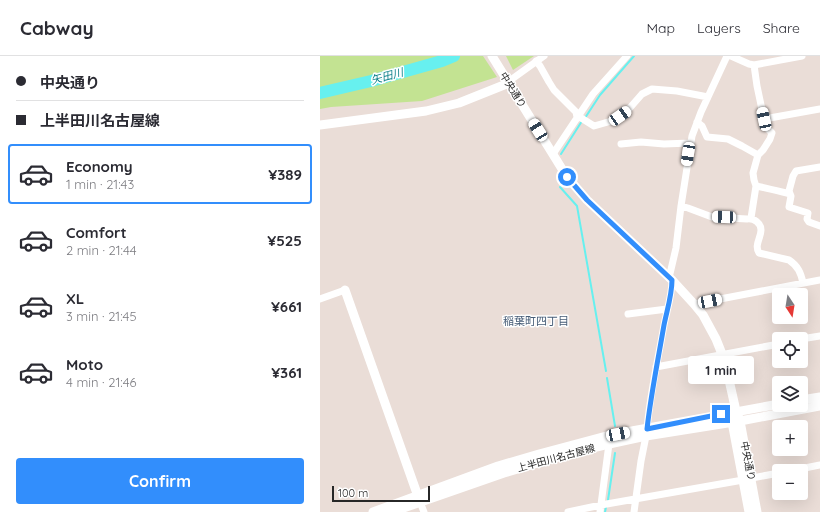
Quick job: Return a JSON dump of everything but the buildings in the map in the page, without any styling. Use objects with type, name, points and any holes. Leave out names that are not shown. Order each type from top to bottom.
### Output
[{"type":"street","name":"中央通り","points":[[492,56],[567,177],[587,200],[671,279],[703,315],[716,339],[727,371],[736,411],[736,422],[747,479],[757,512]]},
{"type":"street","points":[[320,125],[426,112],[459,103],[507,80],[544,56]]},
{"type":"street","points":[[553,154],[580,118],[594,94],[627,56]]},
{"type":"street","points":[[634,512],[648,412],[667,308],[672,289],[671,279],[690,143],[697,122],[727,56]]},
{"type":"street","points":[[731,56],[750,64],[802,56]]},
{"type":"street","points":[[536,61],[554,90],[580,118],[594,126],[615,120],[628,110],[642,94],[652,89],[677,91],[708,97]]},
{"type":"street","points":[[752,218],[756,186],[753,173],[758,155],[770,139],[772,133],[766,128],[754,64]]},
{"type":"street","points":[[764,119],[820,109]]},
{"type":"street","points":[[697,122],[702,126],[707,137],[728,139],[758,155]]},
{"type":"street","points":[[621,144],[640,142],[664,144],[690,143]]},
{"type":"street","points":[[820,167],[796,171],[789,191],[791,196],[789,208],[808,213],[807,219],[809,222],[820,226]]},
{"type":"street","points":[[756,186],[790,194]]},
{"type":"street","points":[[681,206],[712,217],[752,218],[756,220],[761,228],[757,246],[759,253],[792,262],[798,268],[803,283]]},
{"type":"street","points":[[694,304],[820,280]]},
{"type":"street","points":[[320,299],[345,290],[424,512]]},
{"type":"street","points":[[628,314],[667,308]]},
{"type":"street","points":[[808,339],[820,336]]},
{"type":"street","points":[[656,367],[772,345]]},
{"type":"street","points":[[808,399],[820,397]]},
{"type":"street","name":"上半田川名古屋線","points":[[373,512],[451,492],[539,462],[646,433],[736,411],[772,405]]},
{"type":"street","name":"上半田川名古屋線","points":[[392,512],[498,466],[610,435],[646,433],[736,422],[820,406]]},
{"type":"street","points":[[600,508],[609,444]]},
{"type":"street","points":[[808,467],[820,465]]},
{"type":"street","points":[[568,512],[600,508],[635,499],[772,474]]},
{"type":"street","name":"中央通り","points":[[747,479],[749,512]]},
{"type":"green space","points":[[320,56],[483,56],[497,77],[422,101],[320,109]]},
{"type":"green space","points":[[506,56],[534,56],[513,70]]},
{"type":"waterway","name":"矢田川","points":[[320,93],[371,81],[442,61],[454,56]]},
{"type":"waterway","points":[[585,118],[600,95],[634,56]]},
{"type":"waterway","points":[[561,154],[582,121]]},
{"type":"waterway","points":[[560,187],[577,206],[606,371]]},
{"type":"waterway","points":[[607,378],[615,426]]},
{"type":"waterway","points":[[608,500],[615,453]]},
{"type":"waterway","points":[[605,512],[606,507]]},
{"type":"district","name":"稲葉町四丁目","points":[[536,321]]},
{"type":"route","points":[[567,177],[587,200],[672,280],[672,289],[667,308],[648,412],[647,429],[721,414]]}]
